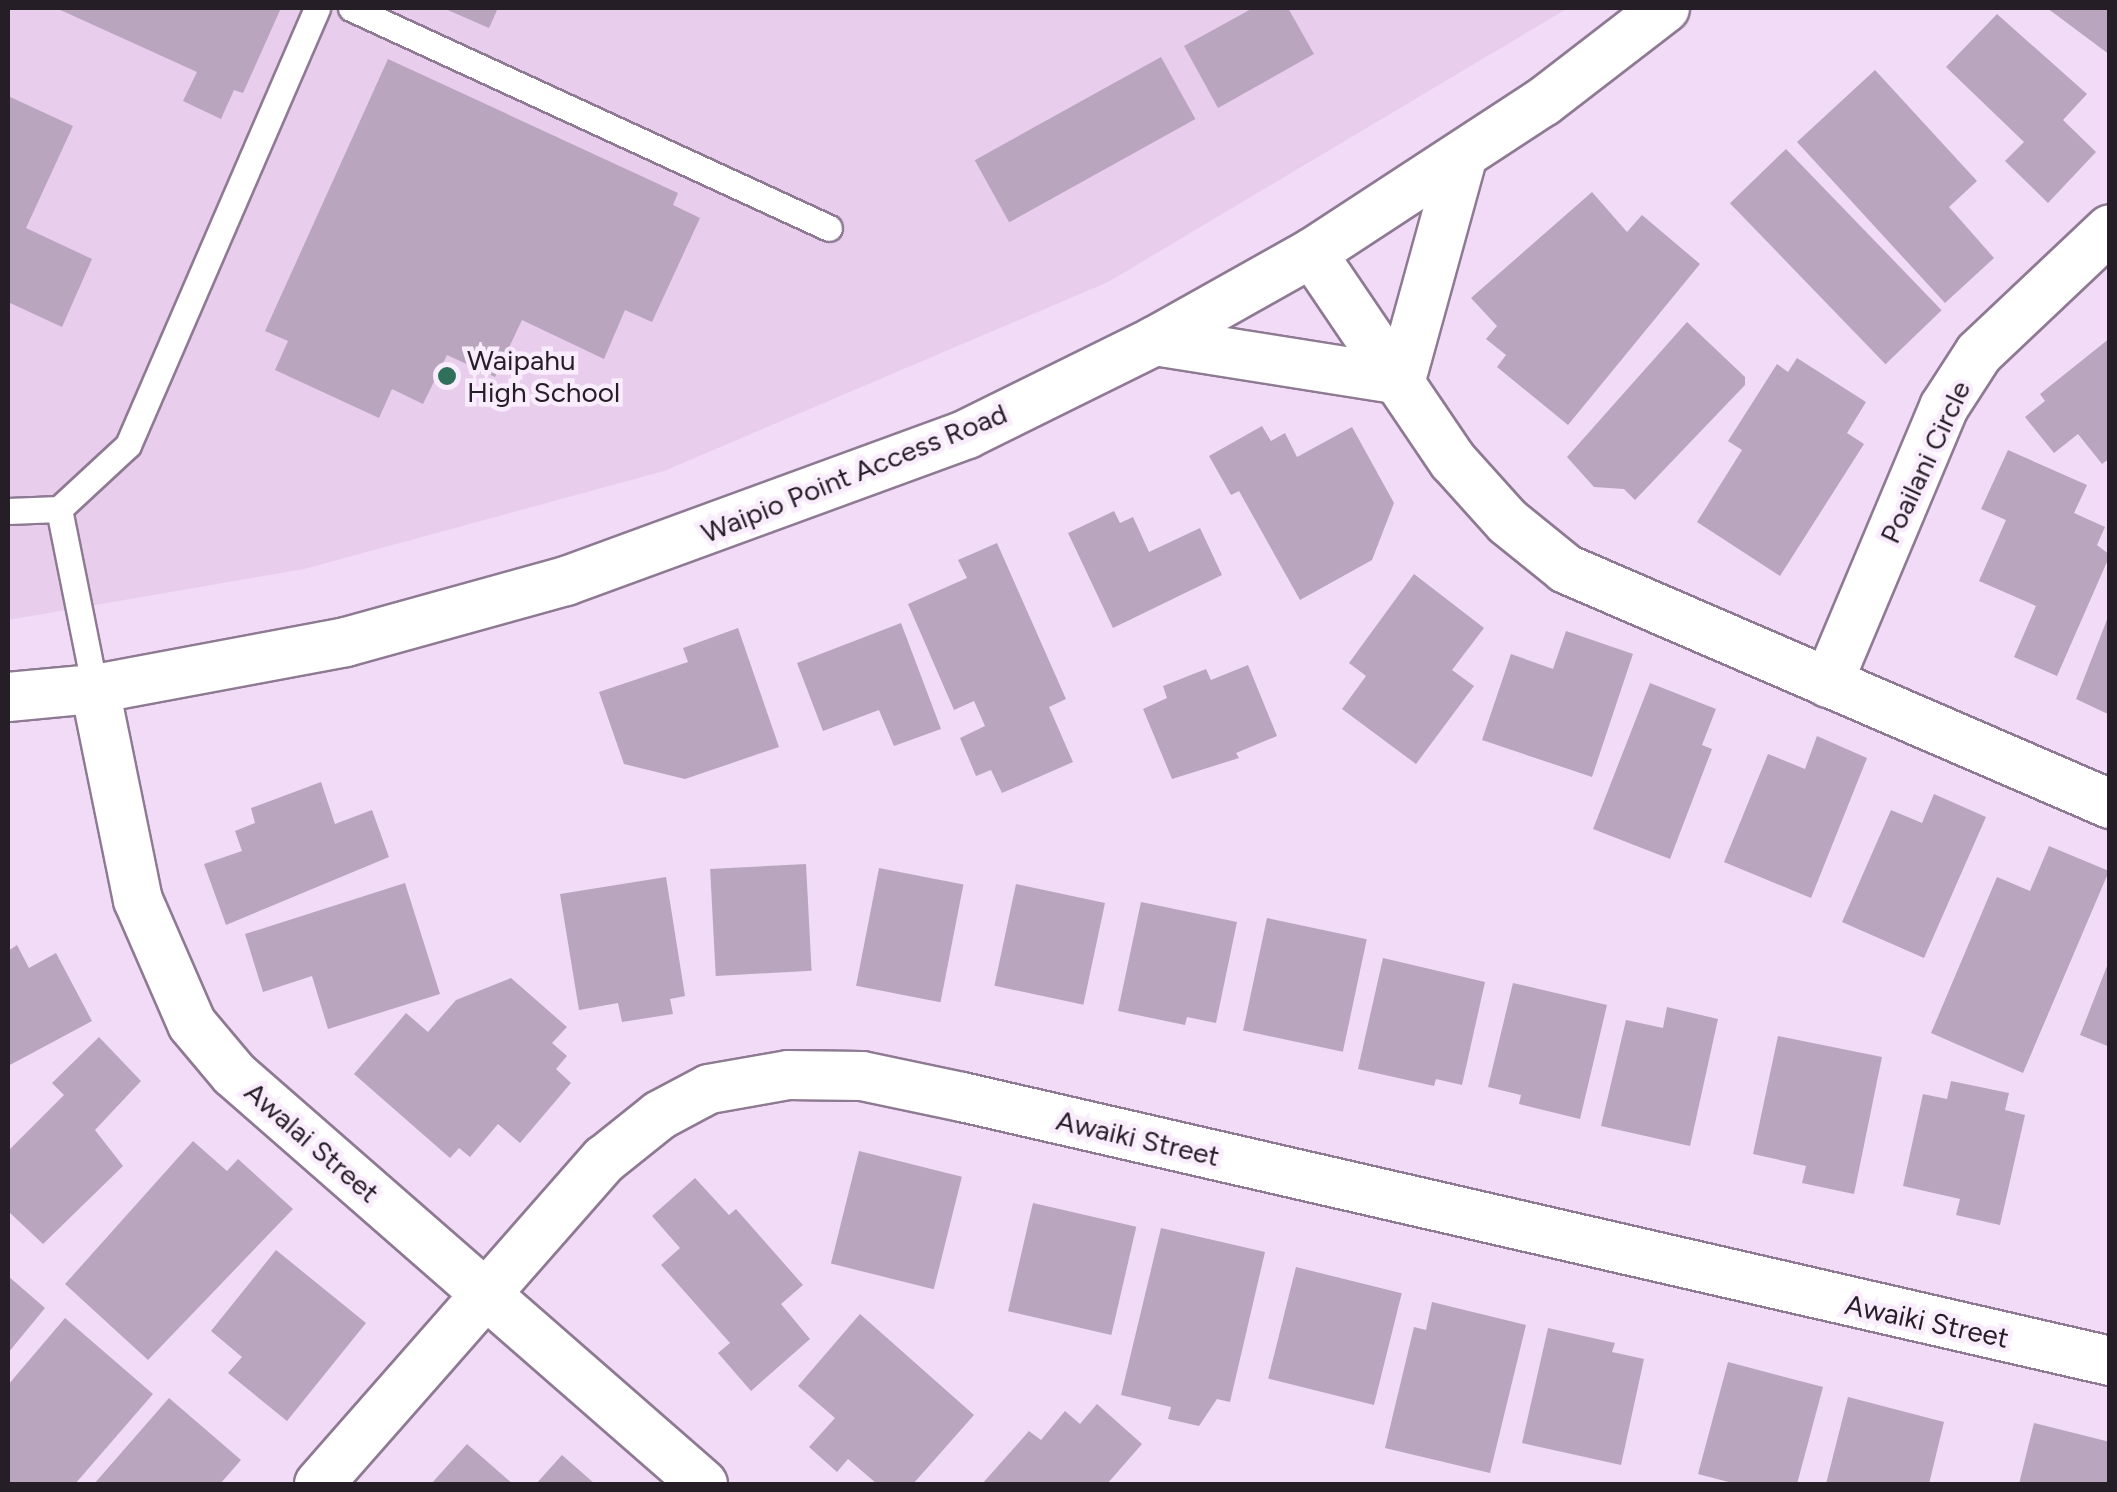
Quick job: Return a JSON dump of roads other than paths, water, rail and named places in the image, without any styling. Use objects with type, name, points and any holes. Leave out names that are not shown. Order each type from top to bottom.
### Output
[{"type":"street","name":"Waipio Point Access Road","points":[[8,697],[95,689],[346,642],[566,581],[968,434],[1156,341],[1312,253],[1462,158],[1666,8]]},
{"type":"street","points":[[1401,380],[1462,158]]},
{"type":"street","name":"Poailani Circle","points":[[1828,682],[1944,408],[1979,353],[2110,229]]},
{"type":"street","points":[[1312,253],[1453,461],[1508,522],[1566,569],[2110,804]]},
{"type":"street","points":[[1156,341],[1401,380]]},
{"type":"street","name":"Awalai Street","points":[[95,689],[138,900],[192,1024],[234,1074],[704,1484]]},
{"type":"street","name":"Awaiki Street","points":[[318,1484],[605,1159],[660,1115],[709,1088],[750,1078],[862,1076],[2110,1361]]},
{"type":"lane","points":[[8,511],[60,509],[128,444],[317,8]]},
{"type":"lane","points":[[350,8],[829,228]]},
{"type":"lane","points":[[60,509],[95,689]]},
{"type":"place","name":"Waipahu High School","points":[[447,376]]}]
